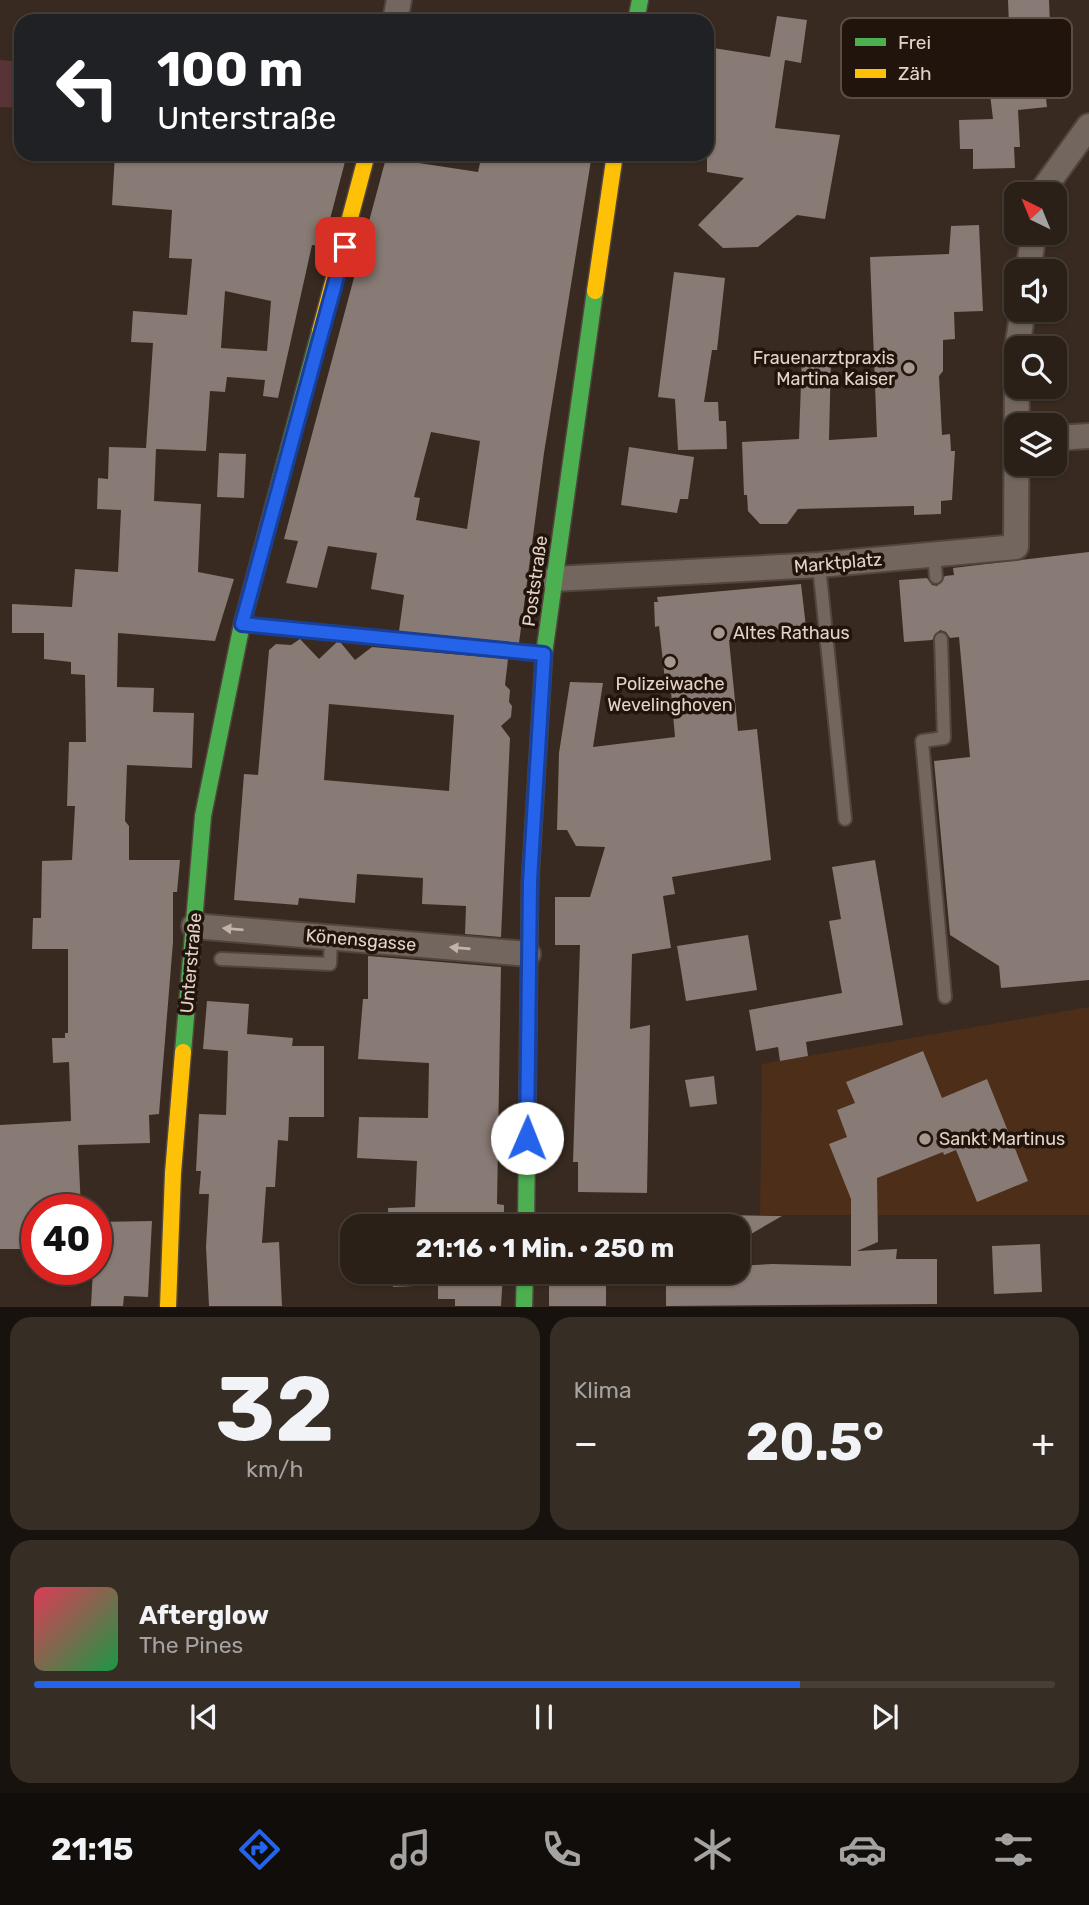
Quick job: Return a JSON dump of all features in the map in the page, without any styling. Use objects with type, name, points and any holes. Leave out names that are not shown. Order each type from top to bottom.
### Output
[{"type":"street","points":[[1049,182],[1089,127]]},
{"type":"street","name":"Unterstraße","points":[[168,1307],[173,1173],[206,794],[242,624],[365,161]]},
{"type":"street","name":"Poststraße","points":[[526,1214],[528,954],[544,654],[614,161]]},
{"type":"street","name":"Marktplatz","points":[[554,579],[819,565],[935,566],[1016,547],[1017,399]]},
{"type":"street","points":[[1067,437],[1089,436]]},
{"type":"street","name":"Könensgasse","points":[[194,926],[528,954]]},
{"type":"street","points":[[524,1307],[525,1284]]},
{"type":"lane","points":[[819,565],[845,819]]},
{"type":"lane","points":[[242,624],[544,654]]},
{"type":"lane","points":[[941,639],[944,738],[922,741],[945,997]]},
{"type":"lane","points":[[221,959],[330,964],[331,937]]},
{"type":"shaded area","points":[[0,60],[14,61],[14,108],[0,107]]},
{"type":"shaded area","name":"Sankt Martinus","points":[[1089,1007],[1089,1215],[760,1215],[762,1064]]},
{"type":"building","points":[[1008,0],[1049,0],[1050,18],[1009,18]]},
{"type":"building","points":[[777,16],[807,20],[801,63],[785,60],[775,128],[840,135],[825,219],[797,215],[758,247],[723,248],[698,225],[744,178],[707,172],[707,161],[714,161],[714,48],[770,57]]},
{"type":"building","points":[[990,98],[1046,98],[1047,107],[1018,110],[1020,147],[1014,147],[1015,168],[973,169],[973,149],[960,149],[959,120],[993,119]]},
{"type":"building","points":[[115,161],[345,161],[323,246],[312,245],[278,398],[263,396],[265,380],[227,377],[225,392],[210,391],[206,451],[156,449],[154,501],[201,504],[198,572],[234,579],[215,641],[118,633],[117,687],[154,688],[153,712],[194,713],[192,768],[127,765],[125,821],[129,826],[129,860],[180,860],[177,892],[173,892],[173,942],[159,1114],[149,1115],[150,1143],[78,1145],[80,1194],[21,1194],[21,1249],[0,1249],[0,1125],[71,1121],[69,1062],[53,1063],[52,1038],[65,1038],[65,1033],[68,1033],[68,949],[32,949],[33,918],[41,918],[42,861],[72,860],[75,806],[67,806],[69,742],[86,742],[85,675],[71,674],[71,662],[44,659],[44,633],[12,633],[12,604],[72,607],[75,569],[118,572],[121,510],[97,509],[98,478],[108,479],[109,447],[146,448],[153,343],[131,342],[133,311],[187,315],[192,259],[169,258],[172,210],[112,205]],"holes":[[[225,291],[271,301],[267,351],[221,348]]]},
{"type":"building","points":[[385,161],[406,161],[478,172],[480,161],[591,161],[544,453],[519,643],[399,631],[404,595],[371,589],[377,553],[328,546],[317,588],[286,583],[298,541],[284,539]],"holes":[[[431,432],[480,441],[467,529],[416,520],[420,498],[414,497]]]},
{"type":"building","points":[[979,225],[983,311],[954,312],[955,339],[943,340],[943,371],[939,376],[942,435],[950,434],[951,451],[955,451],[952,500],[941,501],[941,514],[914,515],[914,506],[798,509],[787,524],[760,524],[748,511],[747,495],[744,495],[742,442],[799,439],[802,355],[831,356],[829,440],[877,437],[870,257],[949,254],[951,226]]},
{"type":"building","points":[[674,272],[725,278],[717,350],[712,350],[704,402],[718,402],[719,421],[726,421],[727,449],[678,450],[675,399],[658,397]]},
{"type":"building","points":[[629,447],[694,457],[688,499],[680,499],[677,513],[621,505]]},
{"type":"building","points":[[219,453],[246,454],[244,498],[217,497]]},
{"type":"building","points":[[1089,552],[1089,980],[1001,988],[999,966],[950,935],[934,761],[970,757],[959,637],[950,638],[946,632],[940,630],[932,640],[904,642],[899,580],[927,578],[932,585],[937,586],[945,576],[954,575],[953,568]]},
{"type":"building","points":[[801,584],[806,627],[777,630],[778,636],[729,640],[738,731],[757,729],[771,860],[672,877],[675,894],[663,896],[671,948],[632,954],[630,1029],[650,1025],[647,1193],[578,1192],[578,1162],[573,1162],[580,945],[555,945],[555,897],[590,897],[605,847],[576,846],[567,830],[557,830],[559,753],[570,682],[603,683],[593,747],[675,737],[670,680],[665,680],[659,626],[655,627],[654,602],[658,602],[657,597]]},
{"type":"building","points":[[300,639],[319,659],[337,642],[341,643],[355,660],[372,647],[508,659],[505,685],[510,690],[511,717],[501,726],[510,738],[501,937],[465,934],[466,906],[422,904],[423,878],[357,874],[355,903],[299,898],[298,905],[234,900],[244,774],[258,775],[269,650],[276,644],[291,645]],"holes":[[[329,704],[454,715],[449,791],[324,780]]]},
{"type":"building","points":[[875,860],[903,1025],[806,1042],[808,1056],[780,1061],[778,1047],[756,1051],[749,1010],[842,993],[829,921],[841,919],[832,867]]},
{"type":"building","points":[[748,935],[757,990],[686,1001],[677,946]]},
{"type":"building","points":[[368,956],[501,967],[497,1204],[504,1205],[504,1214],[388,1214],[388,1208],[415,1207],[417,1161],[357,1158],[359,1117],[428,1118],[429,1063],[358,1059],[363,999],[368,999]]},
{"type":"building","points":[[207,1001],[249,1004],[247,1034],[293,1038],[292,1046],[324,1046],[324,1117],[289,1117],[288,1141],[278,1140],[275,1187],[266,1187],[262,1243],[279,1242],[282,1306],[209,1306],[206,1247],[209,1194],[199,1194],[201,1171],[196,1171],[199,1114],[226,1115],[228,1051],[203,1049]]},
{"type":"building","points":[[923,1051],[942,1098],[987,1079],[1028,1181],[977,1202],[956,1150],[944,1155],[943,1152],[877,1178],[878,1242],[857,1251],[897,1249],[896,1259],[937,1259],[937,1304],[666,1306],[666,1284],[750,1284],[750,1265],[851,1266],[851,1199],[829,1144],[847,1137],[837,1110],[855,1103],[846,1082]]},
{"type":"building","points":[[714,1076],[717,1104],[690,1107],[685,1080]]},
{"type":"building","points":[[750,1215],[782,1216],[750,1234]]},
{"type":"building","points":[[152,1221],[148,1297],[124,1296],[123,1306],[91,1306],[92,1285],[112,1285],[112,1222]]},
{"type":"building","points":[[1040,1244],[1042,1292],[994,1294],[992,1246]]},
{"type":"building","points":[[393,1284],[502,1284],[501,1306],[455,1306],[455,1299],[438,1299],[438,1285],[393,1287]]},
{"type":"building","points":[[549,1284],[606,1284],[606,1306],[549,1306]]},
{"type":"traffic: fast","points":[[637,14],[640,0]]},
{"type":"traffic: fast","points":[[526,1214],[530,882],[544,654],[595,291]]},
{"type":"traffic: fast","points":[[183,1052],[203,816],[242,624],[320,331]]},
{"type":"traffic: fast","points":[[524,1307],[525,1284]]},
{"type":"traffic: slow","points":[[320,331],[365,161]]},
{"type":"traffic: slow","points":[[595,291],[614,161]]},
{"type":"traffic: slow","points":[[168,1307],[173,1173],[183,1052]]},
{"type":"place","name":"Frauenarztpraxis Martina Kaiser","points":[[909,368]]},
{"type":"place","name":"Altes Rathaus","points":[[719,633]]},
{"type":"place","name":"Polizeiwache Wevelinghoven","points":[[670,662]]},
{"type":"place","name":"Sankt Martinus","points":[[925,1139]]},
{"type":"route","points":[[345,247],[242,624],[544,654],[530,881],[527,1138]]}]
